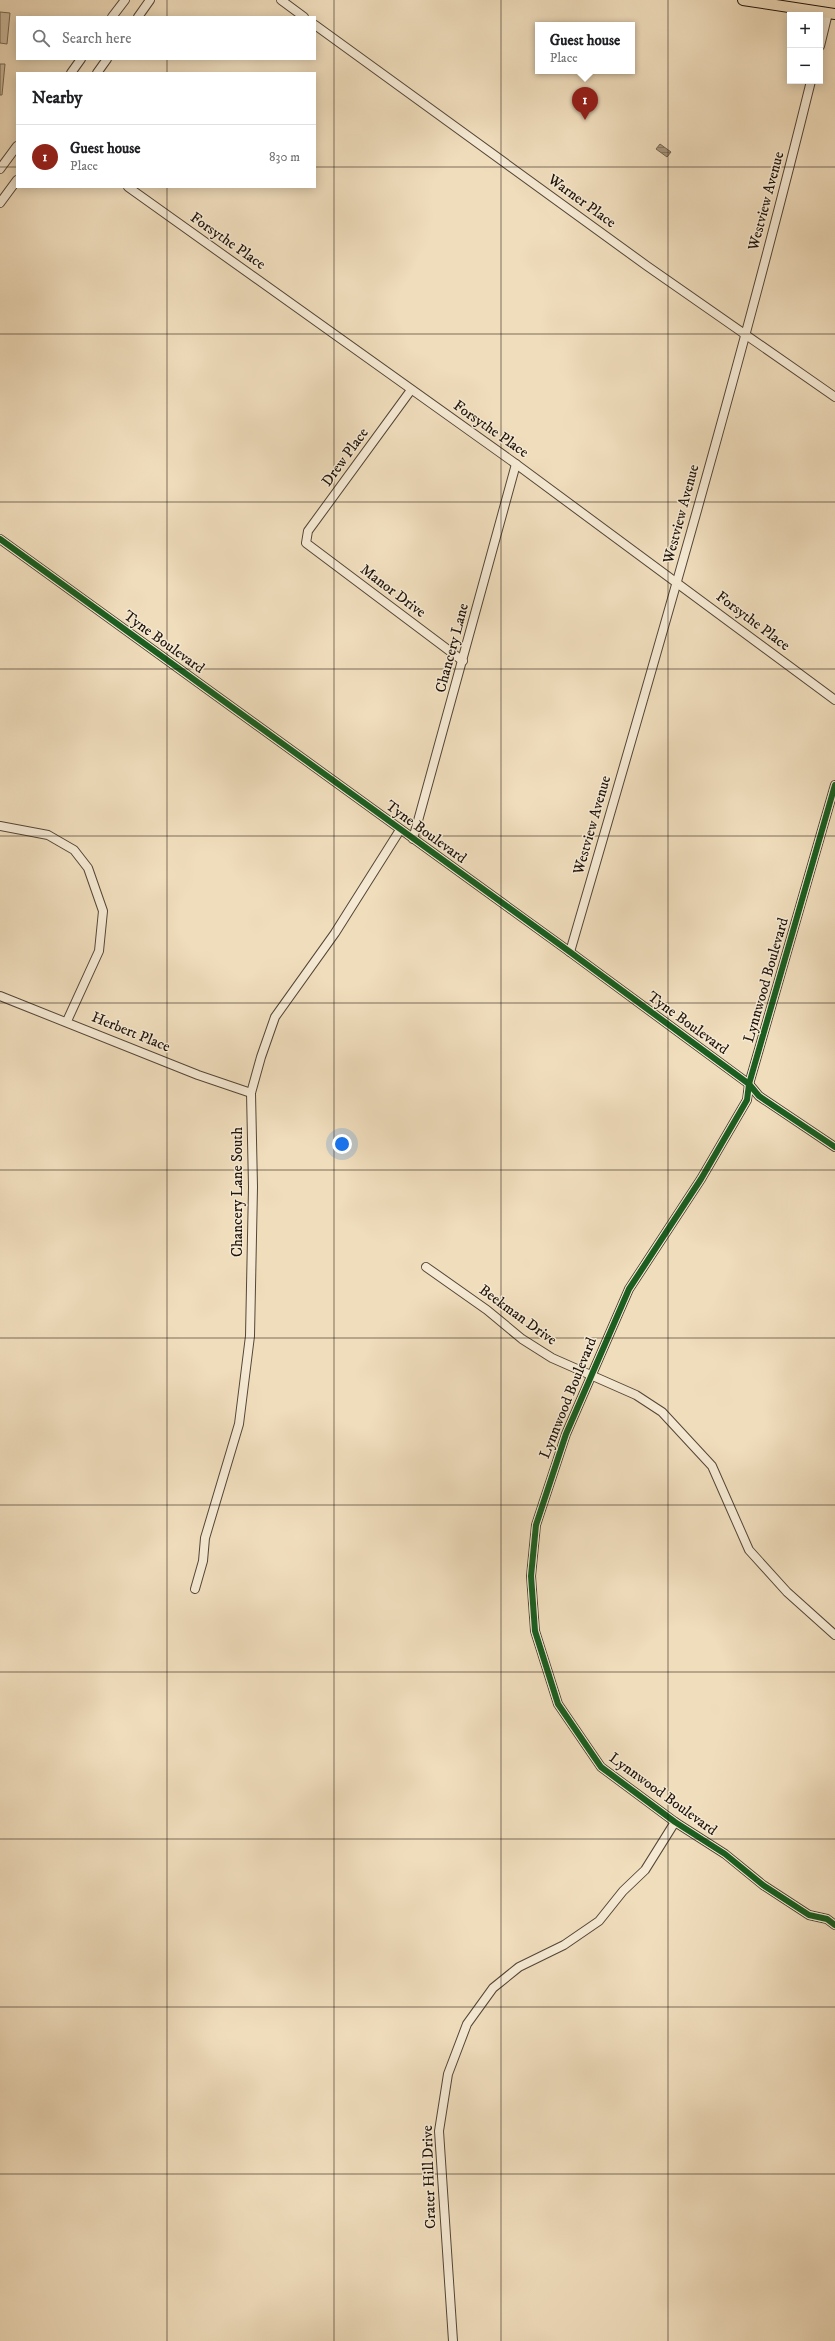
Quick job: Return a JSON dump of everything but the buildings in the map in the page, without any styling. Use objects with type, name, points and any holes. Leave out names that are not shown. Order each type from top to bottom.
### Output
[{"type":"main road","points":[[743,0],[832,13]]},
{"type":"street","points":[[113,16],[124,0]]},
{"type":"street","points":[[139,16],[150,0]]},
{"type":"street","points":[[281,0],[303,16]]},
{"type":"street","points":[[823,38],[832,13]]},
{"type":"street","name":"Warner Place","points":[[316,26],[745,336],[835,397]]},
{"type":"street","points":[[72,72],[80,60]]},
{"type":"street","points":[[97,72],[106,60]]},
{"type":"street","name":"Westview Avenue","points":[[570,952],[677,581],[745,336],[810,84]]},
{"type":"street","points":[[0,169],[16,147]]},
{"type":"street","points":[[0,203],[16,181]]},
{"type":"street","name":"Forsythe Place","points":[[129,188],[516,464],[677,581],[835,700]]},
{"type":"street","name":"Drew Place","points":[[306,543],[308,531],[411,390]]},
{"type":"street","name":"Chancery Lane","points":[[413,839],[516,464]]},
{"type":"street","name":"Tyne Boulevard","points":[[0,539],[570,952],[749,1084],[759,1096],[835,1147]]},
{"type":"street","name":"Manor Drive","points":[[306,543],[463,661]]},
{"type":"street","name":"Lynnwood Boulevard","points":[[835,785],[749,1084],[747,1100],[705,1173],[629,1289],[590,1376],[557,1459],[536,1525],[531,1576],[535,1631],[558,1704],[601,1768],[675,1822],[726,1854],[759,1882],[809,1915],[827,1919],[835,1925]]},
{"type":"street","points":[[0,826],[48,834],[74,850],[88,868],[103,911],[99,951],[67,1021]]},
{"type":"street","name":"Chancery Lane South","points":[[195,1589],[203,1561],[205,1538],[239,1424],[250,1336],[253,1187],[251,1093],[261,1057],[275,1018],[335,932],[400,830]]},
{"type":"street","name":"Herbert Place","points":[[0,996],[67,1021],[198,1075],[251,1093]]},
{"type":"street","name":"Beekman Drive","points":[[426,1267],[487,1310],[522,1339],[552,1358],[636,1395],[665,1416],[712,1466],[748,1550],[787,1592],[835,1635]]},
{"type":"street","name":"Crater Hill Drive","points":[[453,2341],[439,2131],[448,2074],[467,2024],[493,1988],[519,1967],[564,1945],[599,1921],[623,1891],[645,1870],[675,1822]]},
{"type":"shaded area","points":[[0,12],[10,13],[7,44],[0,43]]},
{"type":"shaded area","points":[[0,64],[5,64],[2,95],[0,95]]},
{"type":"shaded area","points":[[660,144],[671,152],[667,157],[656,149]]},
{"type":"cycle path","points":[[0,539],[570,952],[749,1084],[759,1096],[835,1147]]},
{"type":"cycle path","points":[[835,785],[749,1084],[747,1100],[701,1179],[629,1289],[566,1434],[536,1525],[531,1576],[535,1631],[558,1704],[601,1767],[675,1822],[725,1854],[763,1885],[809,1915],[827,1919],[835,1925]]},
{"type":"place","name":"Guest house","points":[[585,120]]}]
